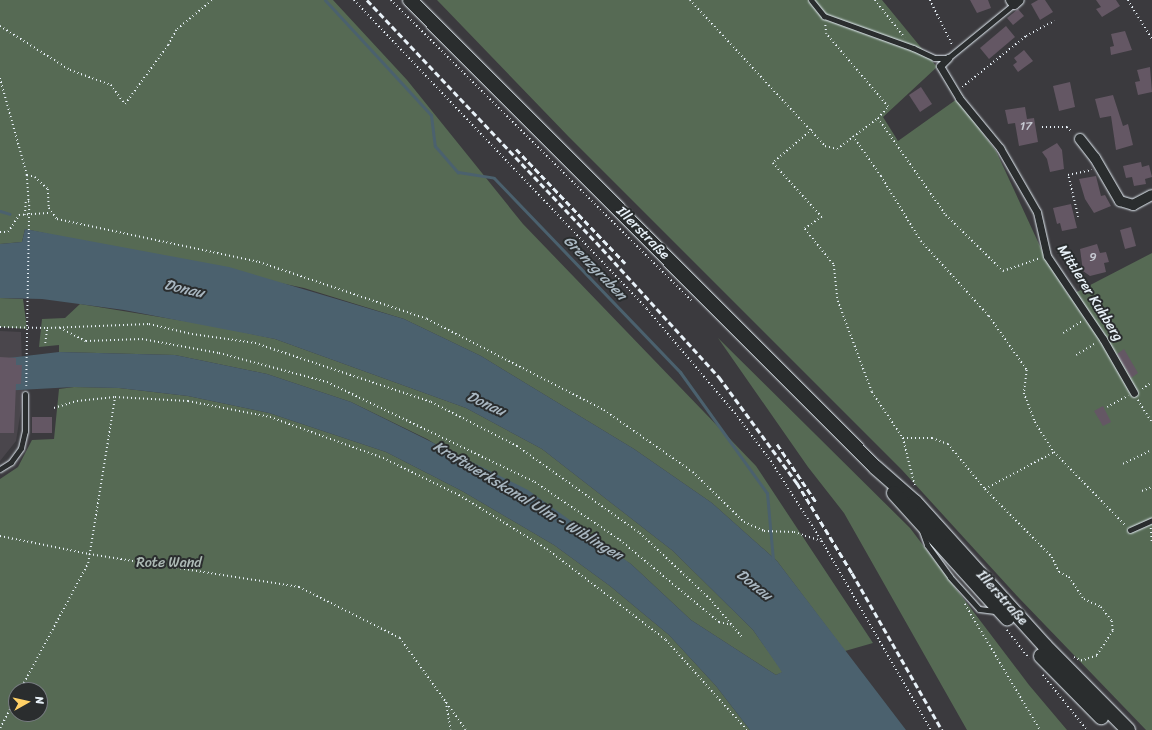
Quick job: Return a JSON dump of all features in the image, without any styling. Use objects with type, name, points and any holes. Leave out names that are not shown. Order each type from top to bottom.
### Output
[{"type":"main road","name":"Illerstraße","points":[[410,0],[874,467],[1004,621],[1115,730]]},
{"type":"main road","name":"Illerstraße","points":[[874,467],[916,502],[1045,646],[1128,730]]},
{"type":"street","name":"Mittlerer Kuhberg","points":[[948,58],[940,66],[955,92],[1000,148],[1037,212],[1047,256],[1103,338],[1134,393]]},
{"type":"street","points":[[1080,139],[1101,168],[1120,201],[1132,205],[1152,195]]},
{"type":"lane","points":[[811,0],[824,16],[913,48],[934,58],[948,58],[1015,1]]},
{"type":"lane","points":[[0,469],[11,462],[21,448],[25,431],[26,394]]},
{"type":"lane","points":[[1130,530],[1151,520]]},
{"type":"lane","points":[[921,524],[927,545],[966,594],[980,609],[991,608],[1004,621]]},
{"type":"path","points":[[0,26],[70,70],[112,86],[125,104],[168,45],[177,29],[212,0]]},
{"type":"path","points":[[354,0],[648,309],[697,365],[771,461],[822,541],[931,730]]},
{"type":"path","points":[[391,0],[697,306]]},
{"type":"path","points":[[690,0],[768,88],[812,130],[825,146],[837,149],[878,118],[888,107],[826,34],[824,16]]},
{"type":"path","points":[[875,0],[913,48]]},
{"type":"path","points":[[930,0],[956,51]]},
{"type":"path","points":[[1128,0],[1152,38]]},
{"type":"path","points":[[955,92],[1026,36],[1054,21]]},
{"type":"path","points":[[0,78],[27,175],[29,202],[26,394]]},
{"type":"path","points":[[878,118],[946,215],[1003,272],[1047,256]]},
{"type":"path","points":[[1042,127],[1067,128],[1080,139]]},
{"type":"path","points":[[812,130],[773,163],[822,217],[806,229],[834,265],[838,301],[872,392],[903,438],[917,492],[916,502]]},
{"type":"path","points":[[853,136],[881,176],[921,241],[989,316],[1027,370],[1024,393],[1035,422],[1054,452],[1130,530]]},
{"type":"path","points":[[1078,217],[1068,175],[1101,168]]},
{"type":"path","points":[[27,175],[35,177],[48,189],[51,213],[57,219],[259,262],[427,319],[604,410],[693,472],[744,522],[764,531],[798,533],[822,541]]},
{"type":"path","points":[[25,215],[26,202],[29,202]]},
{"type":"path","points":[[0,232],[8,232],[19,215],[51,213]]},
{"type":"path","points":[[1063,334],[1089,317]]},
{"type":"path","points":[[0,327],[27,329],[149,324],[192,334],[255,343],[432,402],[517,446],[640,533],[710,599],[743,638]]},
{"type":"path","points":[[45,343],[47,328]]},
{"type":"path","points":[[60,328],[86,341],[142,339],[219,352],[327,382],[535,482],[620,540],[720,622],[732,625]]},
{"type":"path","points":[[1076,355],[1103,338]]},
{"type":"path","points":[[1107,407],[1152,382]]},
{"type":"path","points":[[1134,393],[1152,422]]},
{"type":"path","points":[[24,682],[88,563],[115,397]]},
{"type":"path","points":[[54,408],[77,401],[115,397],[188,401],[270,417],[383,458],[459,495],[547,549],[666,640],[747,730]]},
{"type":"path","points":[[903,438],[932,438],[948,444],[985,489],[1052,557],[1059,572],[1069,577],[1084,599],[1101,607],[1112,621],[1113,631],[1097,656],[1082,662],[1070,656]]},
{"type":"path","points":[[1123,464],[1152,450]]},
{"type":"path","points":[[985,489],[1054,452]]},
{"type":"path","points":[[1142,491],[1152,487]]},
{"type":"path","points":[[1151,520],[1152,544]]},
{"type":"path","points":[[0,536],[89,554],[300,587],[400,638],[466,730]]},
{"type":"path","points":[[966,594],[965,606],[1040,730]]},
{"type":"path","points":[[1004,621],[1034,664]]},
{"type":"path","points":[[1038,670],[1087,730]]},
{"type":"path","points":[[446,701],[451,730]]},
{"type":"path","points":[[0,728],[8,713]]},
{"type":"shaded area","points":[[0,331],[21,332],[23,397],[16,441],[0,461]]},
{"type":"green space","points":[[0,0],[333,0],[407,80],[523,224],[756,466],[873,643],[845,651],[777,561],[712,503],[634,449],[481,356],[404,319],[304,288],[25,229],[22,242],[0,244]]},
{"type":"green space","points":[[437,0],[882,0],[937,67],[883,117],[898,141],[957,99],[996,151],[1045,257],[1069,296],[1152,253],[1152,730],[1146,730],[1019,598],[902,470],[568,136]]},
{"type":"green space","points":[[0,298],[23,299],[27,329],[0,327]]},
{"type":"green space","points":[[80,304],[215,326],[275,339],[466,408],[542,449],[673,551],[753,630],[783,672],[776,675],[691,620],[631,564],[427,439],[351,402],[267,374],[175,355],[59,352],[59,345],[39,347],[42,319],[65,318]]},
{"type":"green space","points":[[718,338],[910,528],[1029,685],[1067,730],[967,730],[844,513],[808,467]]},
{"type":"green space","name":"Rote Wand","points":[[74,387],[119,388],[188,396],[269,413],[386,452],[462,491],[554,545],[610,586],[669,635],[716,686],[750,730],[0,730],[0,479],[18,467],[32,440],[54,439],[59,389]]},
{"type":"water","points":[[25,229],[229,267],[404,319],[481,356],[634,449],[712,503],[777,561],[906,730],[750,730],[716,686],[669,635],[610,586],[554,545],[462,491],[386,452],[269,413],[188,396],[119,388],[74,387],[0,391],[0,359],[59,352],[175,355],[267,374],[351,402],[528,490],[631,564],[691,620],[776,675],[782,672],[753,630],[673,551],[542,449],[466,408],[275,339],[124,310],[42,299],[0,298],[0,244],[22,242]]},
{"type":"building","points":[[970,0],[988,0],[991,8],[977,13]]},
{"type":"building","points":[[1038,0],[1045,0],[1053,12],[1040,20],[1031,4]]},
{"type":"building","points":[[1096,0],[1116,0],[1120,6],[1102,17],[1096,9],[1101,7]]},
{"type":"building","points":[[1018,9],[1024,16],[1013,25],[1007,18]]},
{"type":"building","points":[[1006,26],[1015,37],[989,59],[980,48]]},
{"type":"building","points":[[1125,31],[1132,50],[1111,55],[1110,47],[1114,46],[1111,34]]},
{"type":"building","points":[[1024,50],[1033,61],[1018,72],[1013,65],[1017,62],[1014,58]]},
{"type":"building","points":[[1150,67],[1152,92],[1138,95],[1135,82],[1140,81],[1137,70]]},
{"type":"building","points":[[1070,82],[1075,107],[1059,111],[1053,86]]},
{"type":"building","points":[[921,87],[932,104],[920,112],[909,95]]},
{"type":"building","points":[[1113,95],[1123,126],[1128,124],[1133,145],[1116,150],[1111,116],[1100,118],[1095,99]]},
{"type":"building","points":[[1025,107],[1027,119],[1034,118],[1038,142],[1019,146],[1015,123],[1008,124],[1005,110]]},
{"type":"building","points":[[1057,143],[1062,150],[1064,169],[1050,172],[1047,159],[1042,152]]},
{"type":"building","points":[[1141,162],[1142,167],[1149,165],[1152,177],[1145,179],[1146,184],[1134,186],[1132,177],[1126,178],[1123,166]]},
{"type":"building","points":[[1096,176],[1101,196],[1105,195],[1111,206],[1094,213],[1085,199],[1079,179]]},
{"type":"building","points":[[1071,204],[1077,228],[1062,231],[1060,223],[1057,224],[1053,208]]},
{"type":"building","points":[[1131,227],[1136,246],[1125,249],[1120,230]]},
{"type":"building","points":[[1097,244],[1100,253],[1106,252],[1109,262],[1104,263],[1106,272],[1090,276],[1083,271],[1080,249]]},
{"type":"building","points":[[1124,349],[1138,373],[1131,378],[1117,354]]},
{"type":"building","points":[[0,357],[16,358],[16,365],[22,365],[21,384],[16,384],[14,433],[0,433]]},
{"type":"building","points":[[1103,406],[1111,422],[1103,426],[1094,411]]},
{"type":"building","points":[[32,417],[52,417],[52,433],[32,433]]},
{"type":"waterway","name":"Grenzgraben","points":[[325,0],[431,115],[435,146],[458,172],[494,178],[680,372],[767,493],[773,560]]},
{"type":"waterway","points":[[0,211],[10,214]]},
{"type":"railway","points":[[367,0],[596,242],[719,377],[797,483],[852,573],[942,730]]},
{"type":"railway","points":[[516,149],[625,263]]},
{"type":"railway","points":[[777,444],[816,502]]},
{"type":"water label","name":"Donau","points":[[184,289]]},
{"type":"water label","name":"Donau","points":[[486,404]]},
{"type":"water label","name":"Kraftwerkskanal Ulm - Wiblingen","points":[[528,501]]},
{"type":"water label","name":"Donau","points":[[754,585]]}]
